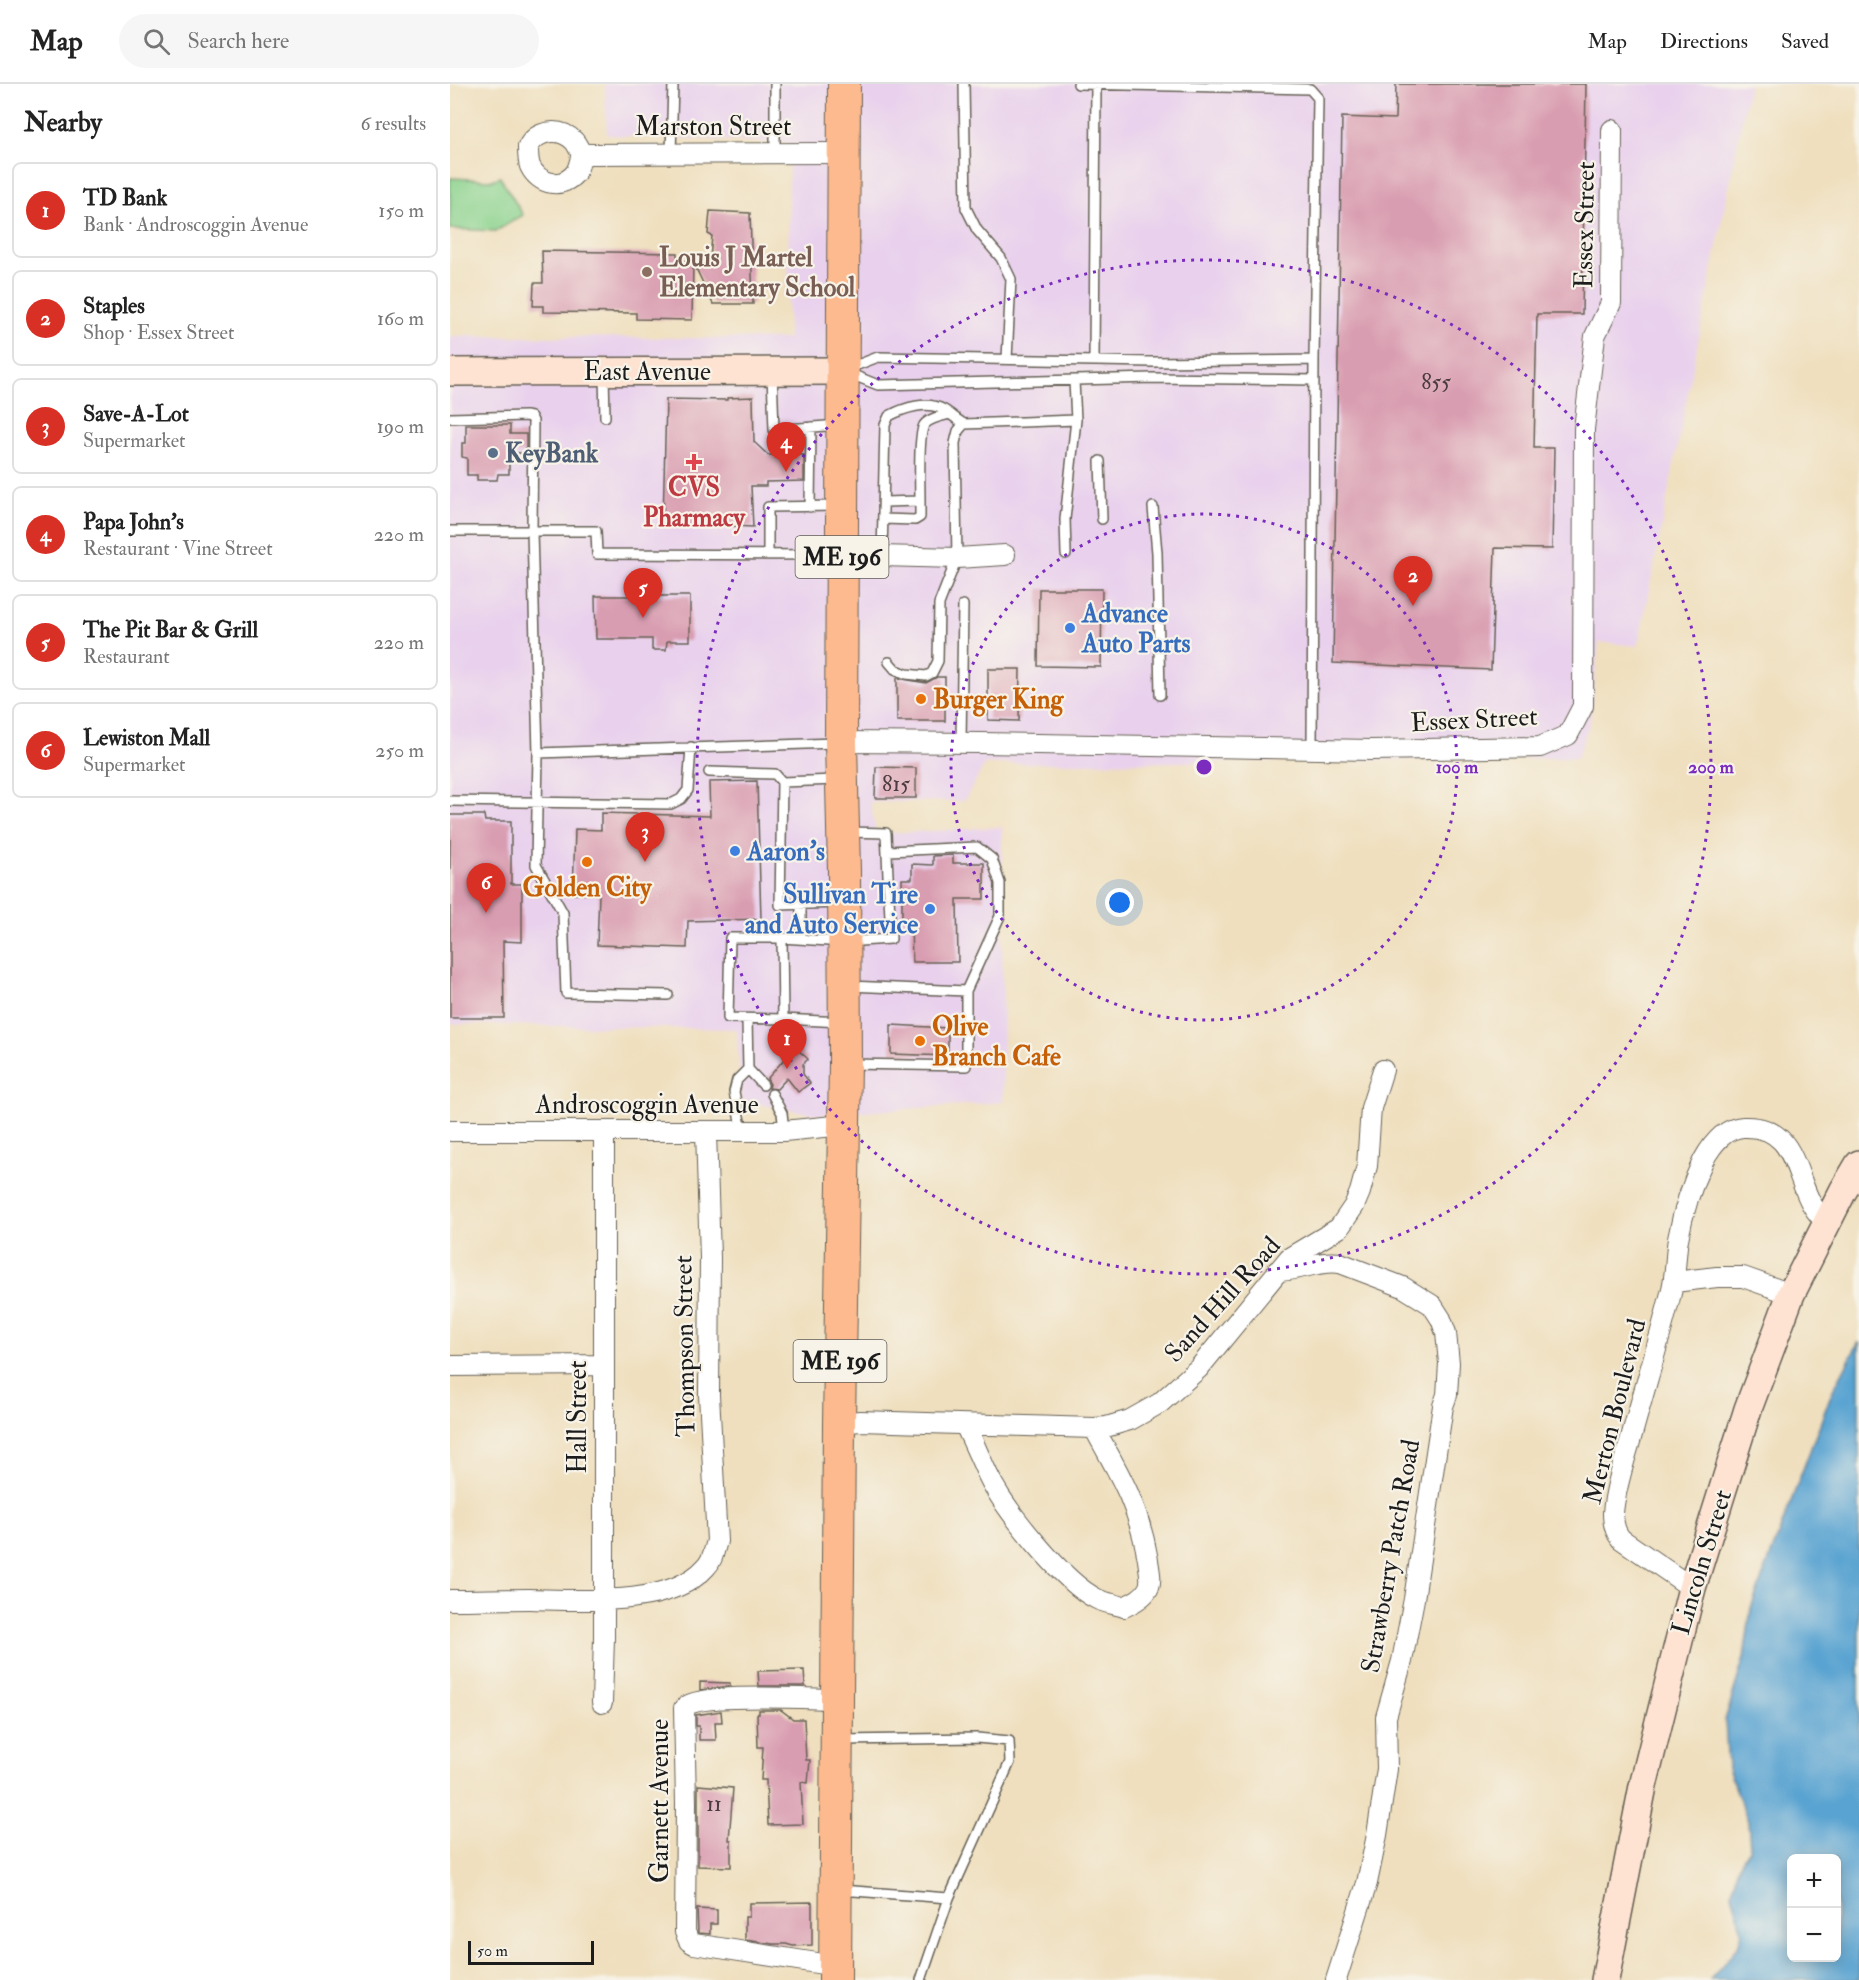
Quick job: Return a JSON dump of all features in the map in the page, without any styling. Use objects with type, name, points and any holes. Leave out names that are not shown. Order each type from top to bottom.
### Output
[{"type":"highway","name":"ME 196","points":[[836,1973],[839,1423],[845,1064],[841,742],[844,84]]},
{"type":"main road","name":"East Avenue","points":[[450,372],[844,371]]},
{"type":"main road","name":"Lincoln Street","points":[[1605,1980],[1643,1786],[1692,1588],[1748,1409],[1791,1294],[1859,1164]]},
{"type":"street","name":"Essex Street","points":[[841,742],[1312,749],[1540,747],[1568,735],[1583,706],[1584,429],[1595,336],[1611,303],[1612,130]]},
{"type":"street","name":"Marston Street","points":[[582,154],[844,153]]},
{"type":"street","points":[[842,555],[957,558],[1005,555]]},
{"type":"street","name":"Sand Hill Road","points":[[839,1423],[860,1421],[1094,1428],[1106,1427],[1138,1416],[1160,1403],[1184,1383],[1293,1254],[1339,1228],[1354,1206],[1366,1166],[1371,1108],[1383,1070]]},
{"type":"street","name":"Androscoggin Avenue","points":[[450,1131],[784,1131],[844,1125]]},
{"type":"street","name":"Merton Boulevard","points":[[1692,1588],[1621,1539],[1616,1532],[1613,1518],[1626,1455],[1674,1282],[1678,1240],[1692,1187],[1710,1148],[1721,1137],[1737,1128],[1763,1130],[1785,1144],[1792,1155],[1813,1207],[1827,1222]]},
{"type":"street","name":"Hall Street","points":[[602,1704],[604,1131]]},
{"type":"street","name":"Thompson Street","points":[[603,1601],[649,1596],[683,1583],[698,1575],[712,1559],[717,1541],[709,1395],[710,1258],[706,1131]]},
{"type":"street","name":"Strawberry Patch Road","points":[[1278,1271],[1293,1271],[1330,1261],[1352,1266],[1403,1287],[1432,1305],[1441,1319],[1446,1333],[1449,1363],[1447,1395],[1443,1406],[1414,1599],[1402,1661],[1386,1717],[1387,1769],[1377,1835],[1367,1883],[1335,1980]]},
{"type":"street","points":[[1674,1282],[1718,1277],[1743,1277],[1791,1294]]},
{"type":"street","points":[[450,1366],[604,1365]]},
{"type":"street","points":[[965,1425],[988,1476],[1001,1498],[1046,1554],[1075,1584],[1097,1599],[1124,1607],[1137,1601],[1148,1589],[1150,1577],[1143,1532],[1129,1491],[1094,1428]]},
{"type":"street","points":[[450,1600],[603,1601]]},
{"type":"street","name":"Garnett Avenue","points":[[836,1973],[694,1944],[689,1941],[685,1932],[684,1707],[688,1703],[699,1700],[837,1699]]},
{"type":"lane","points":[[670,153],[673,84]]},
{"type":"lane","points":[[775,84],[775,153]]},
{"type":"lane","points":[[964,84],[966,208],[977,230],[1001,258],[1011,279],[1007,359]]},
{"type":"lane","points":[[1078,84],[1310,89],[1318,98],[1312,749]]},
{"type":"lane","points":[[1094,360],[1096,85]]},
{"type":"lane","points":[[844,371],[878,357],[1153,362],[1314,360]]},
{"type":"lane","points":[[1153,362],[1153,378]]},
{"type":"lane","points":[[604,371],[605,417]]},
{"type":"lane","points":[[772,371],[774,430],[843,425]]},
{"type":"lane","points":[[844,371],[878,385],[1153,378],[1314,380]]},
{"type":"lane","points":[[1066,554],[1065,519],[1076,420],[1074,381]]},
{"type":"lane","points":[[882,556],[885,425],[889,416],[905,408],[921,406],[942,408],[964,424],[1076,420]]},
{"type":"lane","points":[[883,519],[915,520],[920,517],[921,440],[924,425],[931,420],[950,414]]},
{"type":"lane","points":[[450,418],[525,416],[531,417],[533,421],[532,531],[538,753],[536,865],[563,913],[566,993],[668,995]]},
{"type":"lane","points":[[889,662],[895,669],[906,674],[926,676],[932,673],[938,661],[939,604],[957,558],[955,443],[958,431],[964,424]]},
{"type":"lane","points":[[810,507],[812,427]]},
{"type":"lane","points":[[1100,461],[1102,519]]},
{"type":"lane","points":[[884,502],[920,501]]},
{"type":"lane","points":[[768,554],[768,507],[842,506]]},
{"type":"lane","points":[[1153,507],[1157,553],[1160,695]]},
{"type":"lane","points":[[450,531],[596,531],[597,554],[842,555]]},
{"type":"lane","points":[[961,742],[963,605]]},
{"type":"lane","points":[[538,753],[841,742]]},
{"type":"lane","points":[[450,801],[671,804],[688,790],[691,747]]},
{"type":"lane","points":[[709,772],[775,774],[782,782],[780,905],[844,903]]},
{"type":"lane","points":[[782,782],[842,780]]},
{"type":"lane","points":[[843,832],[886,833],[891,939],[844,942],[782,938],[730,938],[728,1018],[843,1023]]},
{"type":"lane","points":[[845,1064],[966,1066],[966,991],[1000,916],[1000,883],[992,859],[977,847],[888,851]]},
{"type":"lane","points":[[801,903],[801,939]]},
{"type":"lane","points":[[782,938],[783,1019]]},
{"type":"lane","points":[[845,986],[966,991]]},
{"type":"lane","points":[[747,1018],[748,1069],[762,1085]]},
{"type":"lane","points":[[742,1131],[734,1092],[737,1080],[748,1069]]},
{"type":"lane","points":[[772,1094],[782,1113],[784,1131]]},
{"type":"lane","points":[[836,1740],[977,1738],[1009,1741],[1010,1762],[949,1898],[921,1980]]},
{"type":"lane","points":[[836,1890],[949,1898]]},
{"type":"shaded area","points":[[605,84],[1749,84],[1638,646],[1599,642],[1590,722],[1577,758],[985,764],[964,801],[870,802],[876,834],[1002,827],[1003,1102],[820,1115],[741,1101],[737,1029],[450,1024],[450,336],[788,339],[789,143],[607,135]]},
{"type":"green space","points":[[500,177],[523,215],[496,231],[450,229],[450,178],[492,180]]},
{"type":"water","points":[[1859,1342],[1859,1980],[1710,1980],[1738,1946],[1742,1932],[1732,1893],[1737,1869],[1750,1847],[1748,1821],[1728,1768],[1725,1720],[1744,1658],[1751,1608],[1832,1392]]},
{"type":"building","points":[[1396,84],[1586,84],[1582,314],[1537,314],[1534,448],[1554,448],[1552,549],[1495,548],[1491,670],[1333,663],[1342,117],[1395,119]]},
{"type":"building","name":"Louis J Martel Elementary School","points":[[710,211],[750,213],[753,304],[713,304],[693,262],[692,320],[636,319],[636,313],[543,312],[543,306],[533,306],[534,283],[543,283],[542,251],[677,253],[677,261],[710,260],[712,236],[708,234]]},
{"type":"building","points":[[753,397],[754,442],[768,455],[804,455],[804,481],[766,482],[766,486],[751,486],[753,527],[663,523],[666,399],[727,400],[727,398]]},
{"type":"building","name":"KeyBank","points":[[466,425],[510,425],[510,434],[526,434],[526,453],[509,453],[509,474],[498,474],[497,480],[477,480],[477,475],[467,475],[467,458],[462,457],[462,443],[466,443]]},
{"type":"building","name":"Advance Auto Parts","points":[[1039,589],[1102,589],[1101,667],[1038,666]]},
{"type":"building","points":[[595,596],[690,596],[690,641],[667,641],[666,650],[652,650],[652,639],[596,639]]},
{"type":"building","points":[[988,669],[1020,669],[1019,721],[988,720]]},
{"type":"building","name":"Burger King","points":[[937,677],[945,677],[945,721],[897,721],[897,678],[926,683]]},
{"type":"building","points":[[876,767],[916,768],[916,798],[875,798]]},
{"type":"building","points":[[757,781],[761,919],[688,921],[687,948],[597,945],[599,894],[573,894],[575,829],[601,830],[601,813],[710,816],[709,782]]},
{"type":"building","points":[[450,815],[484,815],[485,821],[511,821],[511,884],[522,884],[522,942],[503,941],[504,1018],[450,1018]]},
{"type":"building","name":"Sullivan Tire and Auto Service","points":[[953,855],[953,863],[984,863],[984,899],[957,899],[958,962],[912,962],[911,921],[902,918],[902,879],[912,879],[912,864],[933,865],[933,856]]},
{"type":"building","name":"Olive Branch Cafe","points":[[891,1025],[948,1028],[948,1056],[891,1054]]},
{"type":"building","points":[[797,1049],[808,1059],[803,1064],[803,1074],[810,1083],[798,1092],[787,1078],[777,1089],[769,1088],[770,1084],[767,1079],[785,1058],[787,1060]]},
{"type":"building","points":[[804,1670],[805,1686],[759,1686],[758,1671]]},
{"type":"building","points":[[700,1682],[730,1683],[730,1686],[700,1690]]},
{"type":"building","points":[[759,1710],[781,1710],[793,1719],[804,1719],[806,1760],[810,1760],[808,1783],[801,1782],[803,1824],[768,1825],[766,1780],[761,1780],[763,1747],[758,1747],[757,1714]]},
{"type":"building","points":[[721,1711],[722,1722],[715,1722],[716,1740],[699,1740],[696,1715]]},
{"type":"building","points":[[698,1785],[733,1788],[729,1840],[731,1840],[731,1867],[698,1866]]},
{"type":"building","points":[[812,1902],[812,1945],[793,1946],[745,1940],[745,1917],[749,1917],[749,1903]]},
{"type":"building","points":[[697,1909],[717,1910],[717,1924],[710,1924],[710,1934],[698,1933]]},
{"type":"place","name":"Louis J Martel Elementary School","points":[[647,272]]},
{"type":"place","name":"KeyBank","points":[[493,453]]},
{"type":"place","name":"CVS Pharmacy","points":[[694,462]]},
{"type":"place","name":"Papa John's","points":[[786,472]]},
{"type":"place","name":"Staples","points":[[1413,606]]},
{"type":"place","name":"The Pit Bar & Grill","points":[[643,618]]},
{"type":"place","name":"Advance Auto Parts","points":[[1070,628]]},
{"type":"place","name":"Burger King","points":[[921,699]]},
{"type":"place","name":"Aaron's","points":[[735,851]]},
{"type":"place","name":"Golden City","points":[[587,862]]},
{"type":"place","name":"Save-A-Lot","points":[[645,862]]},
{"type":"place","name":"Sullivan Tire and Auto Service","points":[[930,909]]},
{"type":"place","name":"Lewiston Mall","points":[[486,913]]},
{"type":"place","name":"Olive Branch Cafe","points":[[920,1041]]},
{"type":"place","name":"TD Bank","points":[[787,1069]]}]
